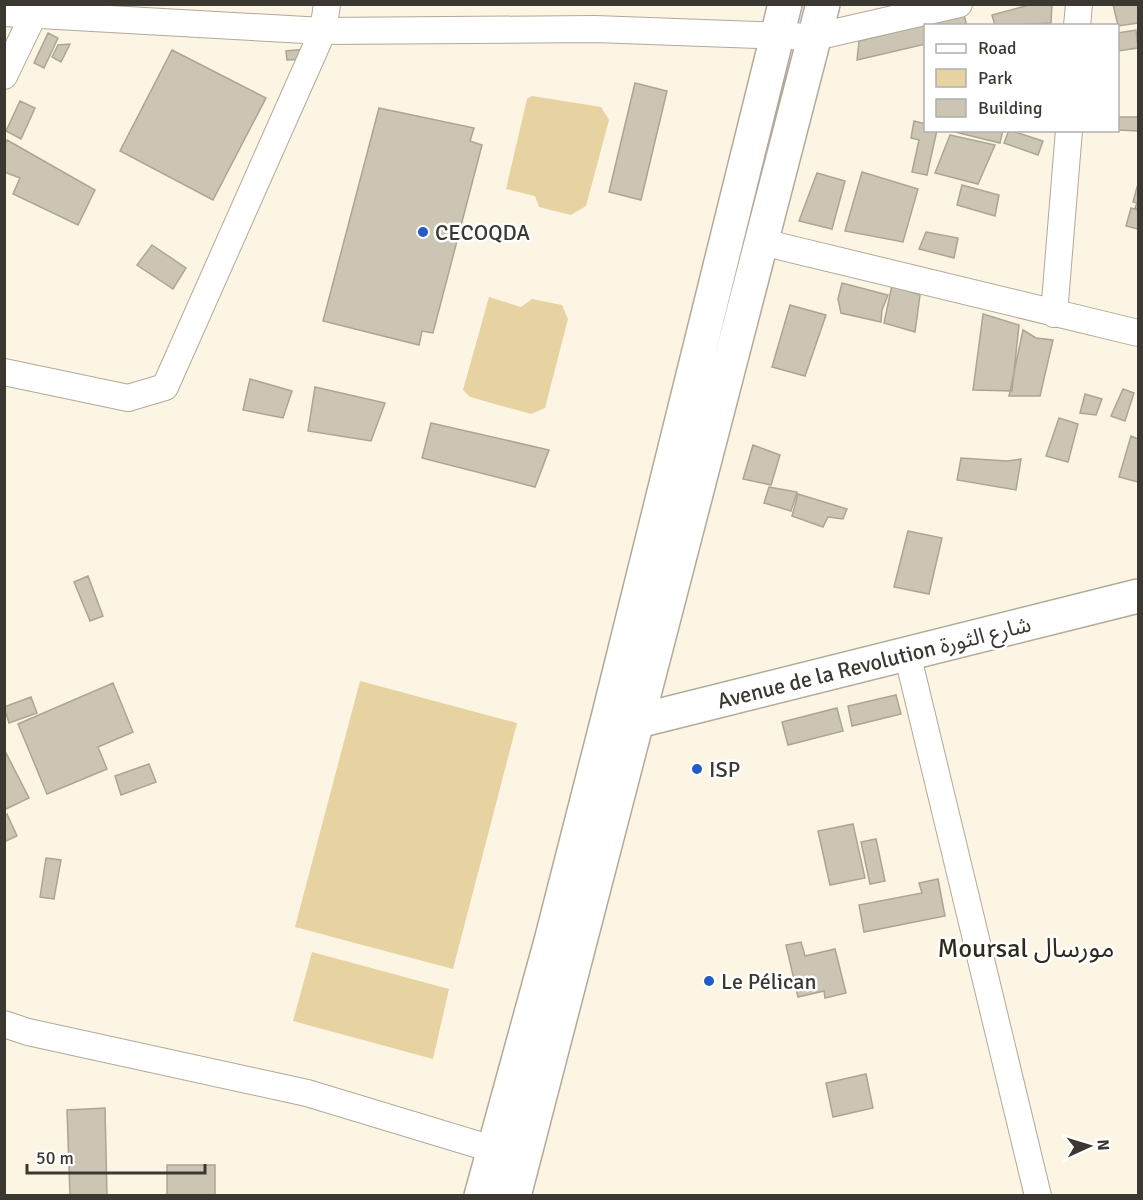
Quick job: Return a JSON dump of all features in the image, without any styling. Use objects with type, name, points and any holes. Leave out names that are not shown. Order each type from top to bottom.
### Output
[{"type":"main road","points":[[623,720],[785,4]]},
{"type":"main road","points":[[481,1196],[507,1153],[554,930],[623,720],[721,391],[823,4]]},
{"type":"main road","name":"Avenue de la Revolution شارع الثورة","points":[[623,720],[1138,596]]},
{"type":"main road","points":[[507,1153],[513,1196]]},
{"type":"street","points":[[4,372],[128,398],[165,387],[323,31],[327,4]]},
{"type":"street","points":[[4,13],[323,31],[595,29],[815,37],[959,4]]},
{"type":"street","points":[[1077,24],[1079,4]]},
{"type":"street","points":[[4,76],[34,14]]},
{"type":"street","points":[[1054,314],[1069,132]]},
{"type":"street","points":[[762,242],[1138,333]]},
{"type":"street","points":[[907,653],[1038,1196]]},
{"type":"street","points":[[4,1024],[28,1032],[307,1093],[507,1153]]},
{"type":"green space","points":[[532,96],[601,107],[609,120],[586,206],[571,215],[539,207],[535,196],[506,189],[527,99]]},
{"type":"green space","points":[[489,297],[521,307],[532,299],[562,305],[568,319],[545,408],[531,414],[470,397],[463,390]]},
{"type":"green space","points":[[360,681],[517,723],[453,969],[295,927]]},
{"type":"green space","points":[[312,952],[449,989],[433,1059],[293,1021]]},
{"type":"building","points":[[1033,4],[1052,4],[1051,23],[994,24],[992,15]]},
{"type":"building","points":[[1113,4],[1138,4],[1138,23],[1119,26]]},
{"type":"building","points":[[964,15],[966,24],[928,24]]},
{"type":"building","points":[[924,25],[924,44],[857,60],[859,41]]},
{"type":"building","points":[[1136,30],[1138,48],[1119,51],[1119,33]]},
{"type":"building","points":[[48,33],[58,38],[44,68],[34,63]]},
{"type":"building","points":[[70,44],[61,62],[52,57],[58,45]]},
{"type":"building","points":[[306,49],[307,59],[287,60],[286,51]]},
{"type":"building","points":[[172,50],[266,98],[213,200],[120,151]]},
{"type":"building","points":[[635,83],[667,91],[641,200],[609,192]]},
{"type":"building","points":[[20,101],[35,108],[21,139],[6,131]]},
{"type":"building","points":[[379,108],[474,128],[470,141],[482,145],[433,333],[422,331],[419,345],[323,321]]},
{"type":"building","points":[[1119,117],[1138,117],[1138,131],[1119,130]]},
{"type":"building","points":[[914,121],[924,124],[924,132],[937,132],[927,175],[912,172],[919,140],[911,138]]},
{"type":"building","points":[[955,132],[1003,132],[1000,143]]},
{"type":"building","points":[[1008,132],[1043,141],[1038,155],[1004,143]]},
{"type":"building","points":[[950,135],[995,145],[978,184],[935,173]]},
{"type":"building","points":[[7,140],[95,190],[78,225],[13,194],[20,178],[4,172],[4,146]]},
{"type":"building","points":[[862,172],[918,189],[903,242],[845,231]]},
{"type":"building","points":[[817,173],[845,181],[832,229],[799,221]]},
{"type":"building","points":[[962,185],[999,195],[995,216],[957,205]]},
{"type":"building","points":[[1137,187],[1138,209],[1135,208],[1137,203],[1133,202]]},
{"type":"building","points":[[1131,208],[1138,210],[1138,229],[1126,226]]},
{"type":"building","points":[[926,232],[958,238],[954,258],[919,249]]},
{"type":"building","points":[[152,245],[186,268],[173,289],[137,265]]},
{"type":"building","points":[[842,283],[888,295],[882,310],[881,322],[841,313],[838,299]]},
{"type":"building","points":[[892,285],[920,295],[915,332],[884,323]]},
{"type":"building","points":[[790,305],[826,315],[805,376],[772,367]]},
{"type":"building","points":[[983,314],[1019,325],[1012,391],[973,390]]},
{"type":"building","points":[[1023,330],[1036,338],[1053,340],[1040,396],[1009,396]]},
{"type":"building","points":[[250,379],[292,391],[283,418],[243,410]]},
{"type":"building","points":[[315,387],[385,403],[371,441],[308,431]]},
{"type":"building","points":[[1123,389],[1134,393],[1125,421],[1111,416]]},
{"type":"building","points":[[1085,394],[1102,399],[1096,415],[1080,413]]},
{"type":"building","points":[[1059,418],[1078,424],[1068,462],[1046,456]]},
{"type":"building","points":[[431,423],[549,450],[535,487],[422,458]]},
{"type":"building","points":[[1131,436],[1138,439],[1138,482],[1119,477]]},
{"type":"building","points":[[753,445],[780,455],[771,485],[743,479]]},
{"type":"building","points":[[961,458],[1007,461],[1021,459],[1016,490],[957,480]]},
{"type":"building","points":[[769,487],[797,492],[791,511],[764,503]]},
{"type":"building","points":[[798,494],[847,509],[843,519],[828,517],[823,527],[792,516]]},
{"type":"building","points":[[908,531],[942,538],[929,594],[894,587]]},
{"type":"building","points":[[88,576],[103,616],[90,621],[74,582]]},
{"type":"building","points":[[113,683],[133,732],[98,747],[107,769],[47,794],[18,724]]},
{"type":"building","points":[[896,695],[901,714],[852,726],[848,706]]},
{"type":"building","points":[[31,697],[37,713],[9,723],[4,707]]},
{"type":"building","points":[[837,708],[843,731],[788,745],[782,722]]},
{"type":"building","points":[[4,749],[29,798],[4,810]]},
{"type":"building","points":[[149,764],[156,782],[121,795],[115,776]]},
{"type":"building","points":[[7,814],[17,836],[4,842],[4,815]]},
{"type":"building","points":[[853,824],[865,878],[830,885],[818,831]]},
{"type":"building","points":[[876,839],[885,881],[870,884],[861,842]]},
{"type":"building","points":[[46,858],[61,860],[54,899],[40,897]]},
{"type":"building","points":[[938,879],[945,916],[864,932],[859,905],[922,893],[919,883]]},
{"type":"building","points":[[801,942],[805,956],[835,949],[846,993],[825,998],[824,991],[798,997],[786,945]]},
{"type":"building","points":[[866,1074],[873,1108],[833,1117],[826,1083]]},
{"type":"building","points":[[105,1108],[107,1196],[70,1196],[67,1110]]},
{"type":"building","points":[[167,1165],[215,1165],[215,1196],[167,1196]]},
{"type":"place","name":"CECOQDA","points":[[423,232]]},
{"type":"place","name":"ISP","points":[[697,769]]},
{"type":"place","name":"Le Pélican","points":[[709,981]]},
{"type":"district","name":"Moursal مورسال","points":[[1026,948]]}]
